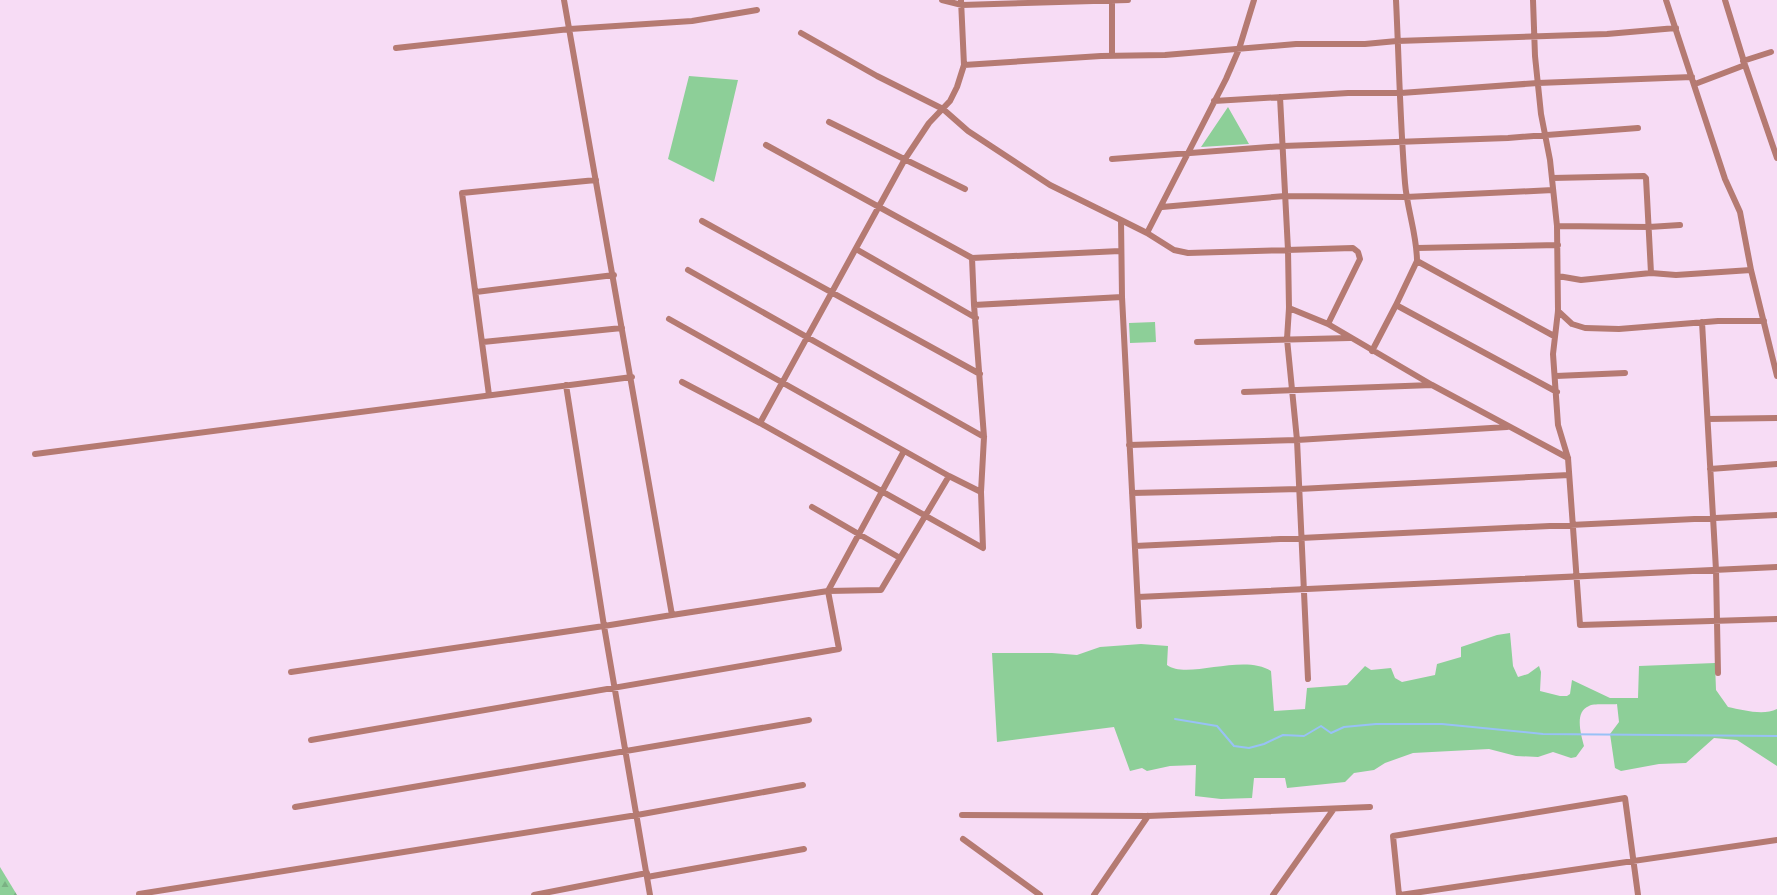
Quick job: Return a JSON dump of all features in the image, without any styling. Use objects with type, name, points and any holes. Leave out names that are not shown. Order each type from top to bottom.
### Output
[{"type":"street","points":[[564,0],[632,377],[672,614]]},
{"type":"street","points":[[942,0],[961,3],[1128,0]]},
{"type":"street","points":[[1147,233],[1189,154],[1239,50],[1254,0]]},
{"type":"street","points":[[1372,351],[1396,305],[1416,261],[1417,248],[1406,197],[1402,143],[1396,0]]},
{"type":"street","points":[[1533,0],[1538,83],[1558,226],[1558,311],[1553,354],[1556,376],[1558,425],[1568,458],[1580,626],[1777,619]]},
{"type":"street","points":[[1666,0],[1695,84],[1725,180],[1740,212],[1751,270],[1777,376]]},
{"type":"street","points":[[1725,0],[1744,63],[1777,158]]},
{"type":"street","points":[[1112,1],[1112,56]]},
{"type":"street","points":[[760,423],[806,337],[833,293],[905,159],[929,123],[943,109],[957,87],[964,65],[961,3]]},
{"type":"street","points":[[396,48],[570,30],[692,21],[757,10]]},
{"type":"street","points":[[964,65],[1112,56],[1165,55],[1239,50],[1296,44],[1365,44],[1397,41],[1534,35],[1607,34],[1676,28]]},
{"type":"street","points":[[801,33],[877,76],[943,109],[968,131],[1050,185],[1147,233],[1174,250],[1188,253],[1354,248],[1358,252],[1360,259],[1328,324]]},
{"type":"street","points":[[1695,84],[1771,52]]},
{"type":"street","points":[[1214,101],[1280,96],[1400,93],[1538,83],[1692,77]]},
{"type":"street","points":[[1280,96],[1288,250],[1289,308],[1287,339],[1297,440],[1308,679]]},
{"type":"street","points":[[829,122],[965,189]]},
{"type":"street","points":[[1112,159],[1283,146],[1402,143],[1638,128]]},
{"type":"street","points":[[766,145],[972,258],[1120,251]]},
{"type":"street","points":[[1552,178],[1644,176],[1646,178],[1651,274]]},
{"type":"street","points":[[489,395],[462,193],[596,180]]},
{"type":"street","points":[[1162,207],[1285,196],[1406,197],[1553,190]]},
{"type":"street","points":[[1121,220],[1120,251],[1122,297],[1139,626]]},
{"type":"street","points":[[702,221],[980,374]]},
{"type":"street","points":[[1558,226],[1649,227],[1680,224]]},
{"type":"street","points":[[1417,248],[1558,245]]},
{"type":"street","points":[[856,249],[976,318]]},
{"type":"street","points":[[682,382],[760,423],[925,517],[983,548],[981,492],[984,437],[972,258]]},
{"type":"street","points":[[1416,261],[1554,336]]},
{"type":"street","points":[[688,270],[984,437]]},
{"type":"street","points":[[1558,276],[1581,280],[1651,274],[1676,275],[1751,270]]},
{"type":"street","points":[[476,292],[614,275]]},
{"type":"street","points":[[974,305],[1122,297]]},
{"type":"street","points":[[1396,305],[1557,392]]},
{"type":"street","points":[[1289,308],[1328,324],[1372,351],[1507,427],[1568,458]]},
{"type":"street","points":[[1558,311],[1569,322],[1585,328],[1619,329],[1702,322],[1764,321]]},
{"type":"street","points":[[669,319],[783,381],[949,476],[981,492]]},
{"type":"street","points":[[1702,322],[1716,570],[1718,673]]},
{"type":"street","points":[[483,342],[622,328]]},
{"type":"street","points":[[1197,342],[1350,338]]},
{"type":"street","points":[[1556,376],[1625,373]]},
{"type":"street","points":[[35,454],[632,377]]},
{"type":"street","points":[[566,385],[614,690],[650,895]]},
{"type":"street","points":[[1244,392],[1432,385]]},
{"type":"street","points":[[1708,419],[1777,418]]},
{"type":"street","points":[[1129,445],[1297,440],[1507,427]]},
{"type":"street","points":[[311,740],[614,690],[694,673],[839,649],[828,591],[904,451]]},
{"type":"street","points":[[1710,469],[1777,464]]},
{"type":"street","points":[[291,672],[828,591],[881,590],[949,476]]},
{"type":"street","points":[[1132,493],[1299,489],[1569,476]]},
{"type":"street","points":[[812,507],[900,558]]},
{"type":"street","points":[[1135,546],[1777,515]]},
{"type":"street","points":[[1138,597],[1777,567]]},
{"type":"street","points":[[295,807],[809,720]]},
{"type":"street","points":[[139,894],[637,815],[802,785]]},
{"type":"street","points":[[1638,895],[1634,861],[1625,798],[1393,836],[1399,895],[1634,861],[1777,840]]},
{"type":"street","points":[[962,815],[1148,816],[1333,810],[1370,807]]},
{"type":"street","points":[[1273,895],[1333,810]]},
{"type":"street","points":[[1094,895],[1148,816]]},
{"type":"street","points":[[963,839],[1040,895]]},
{"type":"street","points":[[534,895],[804,849]]},
{"type":"green space","points":[[689,76],[738,80],[714,182],[668,159]]},
{"type":"green space","points":[[1228,107],[1249,144],[1201,147]]},
{"type":"green space","points":[[1155,322],[1156,342],[1130,343],[1129,323]]},
{"type":"green space","points":[[1510,633],[1513,666],[1518,677],[1528,674],[1539,666],[1541,672],[1540,691],[1560,696],[1567,696],[1570,694],[1572,680],[1610,698],[1638,698],[1639,666],[1715,663],[1716,690],[1728,707],[1759,712],[1777,709],[1777,766],[1737,740],[1714,738],[1686,763],[1659,764],[1621,771],[1615,768],[1610,734],[1619,722],[1617,704],[1591,705],[1584,709],[1581,713],[1580,724],[1584,746],[1576,757],[1571,758],[1553,752],[1538,757],[1516,756],[1489,749],[1413,753],[1385,763],[1374,770],[1354,773],[1345,782],[1287,788],[1285,778],[1254,778],[1252,798],[1221,799],[1195,796],[1196,765],[1170,766],[1147,771],[1142,768],[1130,771],[1114,727],[997,742],[992,653],[1052,653],[1077,655],[1100,647],[1141,644],[1168,646],[1167,665],[1176,669],[1188,670],[1231,665],[1246,665],[1259,666],[1271,671],[1274,711],[1305,709],[1307,688],[1347,685],[1365,666],[1371,670],[1391,668],[1395,678],[1402,682],[1435,675],[1437,664],[1461,657],[1461,647],[1497,635]]},
{"type":"green space","points":[[0,867],[17,895],[0,895]]},
{"type":"waterway","points":[[1175,719],[1217,726],[1234,746],[1249,748],[1264,744],[1283,735],[1304,736],[1321,726],[1331,733],[1344,727],[1376,724],[1442,724],[1543,734],[1777,736]]}]
